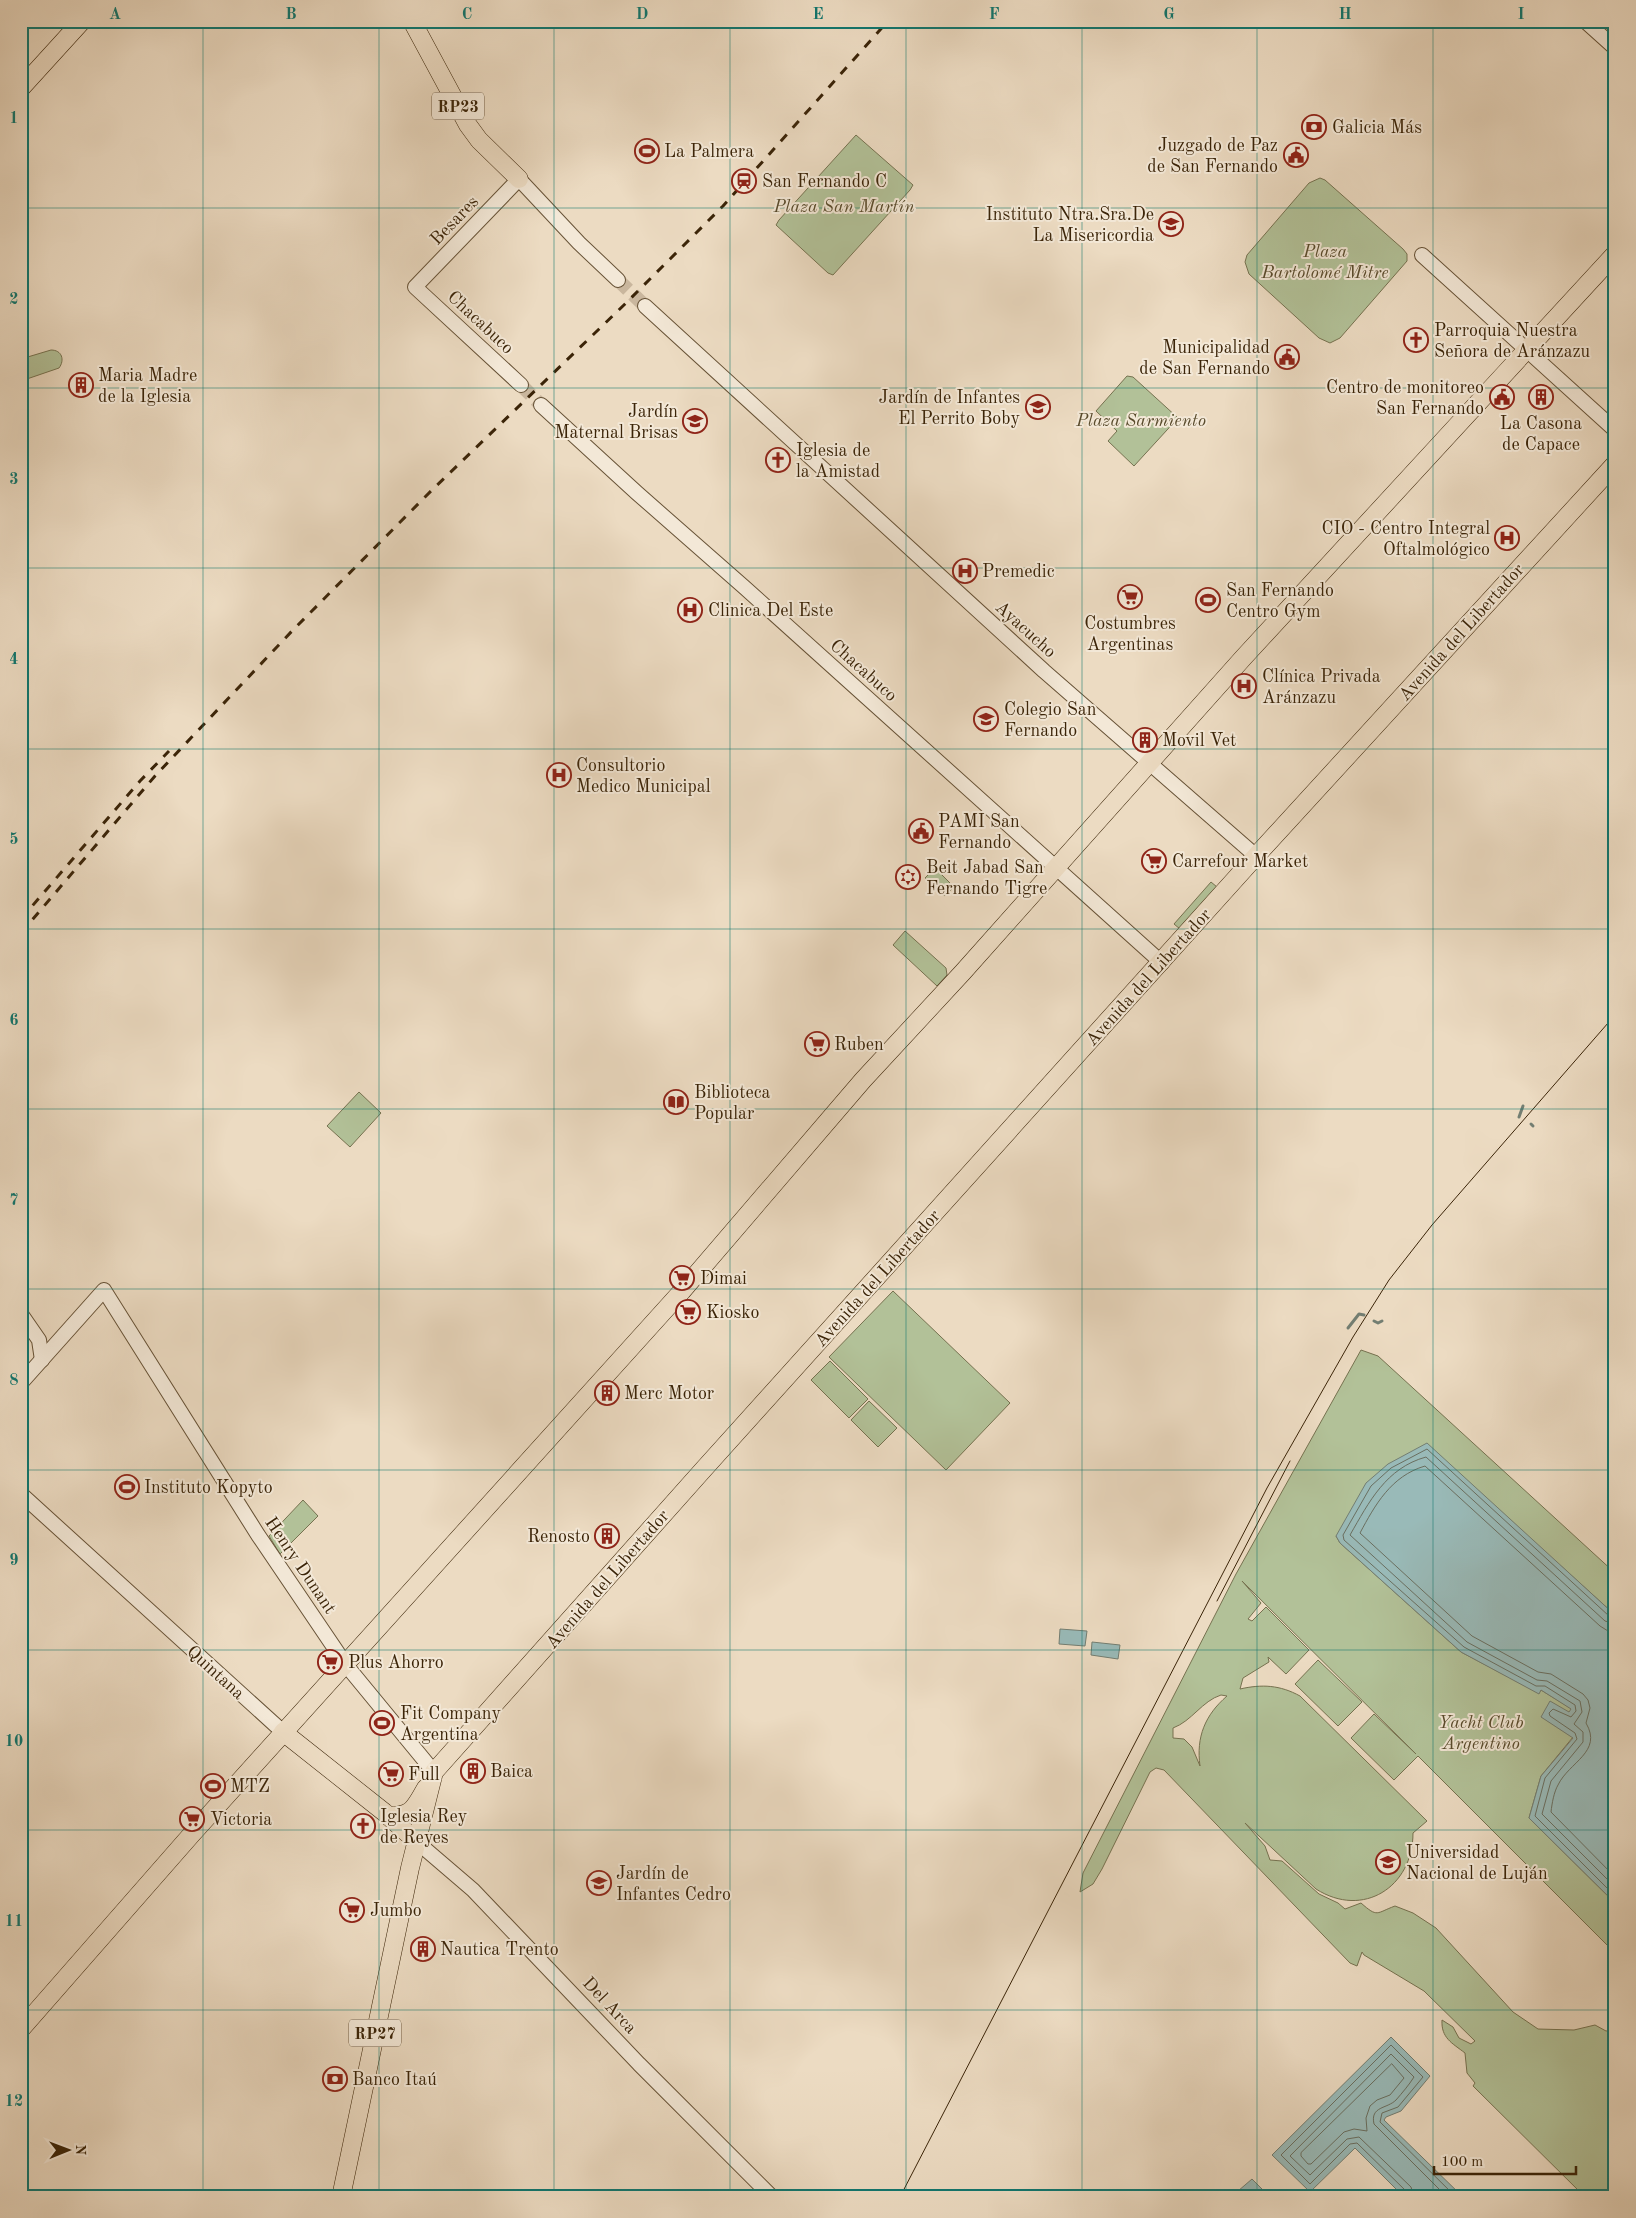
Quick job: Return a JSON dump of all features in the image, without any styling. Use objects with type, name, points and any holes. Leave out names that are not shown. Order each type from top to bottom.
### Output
[{"type":"main road","points":[[21,88],[82,21]]},
{"type":"main road","name":"RP23","points":[[412,21],[468,124],[479,140],[519,179]]},
{"type":"main road","points":[[21,2028],[283,1732],[346,1665],[682,1291],[863,1080],[1151,763],[1255,645],[1615,254]]},
{"type":"main road","name":"Avenida del Libertador","points":[[341,2197],[410,1868],[434,1772],[696,1478],[1162,963],[1256,856],[1615,464]]},
{"type":"main road","name":"Quintana","points":[[283,1732],[417,1842]]},
{"type":"main road","name":"RP27","points":[[410,1868],[407,1852],[392,1820],[403,1816],[414,1808],[434,1772]]},
{"type":"street","points":[[1585,21],[1615,48]]},
{"type":"street","name":"RP23","points":[[519,179],[579,243],[618,280]]},
{"type":"street","name":"Besares","points":[[415,287],[519,179]]},
{"type":"street","points":[[1422,255],[1615,430]]},
{"type":"street","name":"Chacabuco","points":[[415,287],[521,385]]},
{"type":"street","name":"Ayacucho","points":[[645,306],[1044,671],[1256,856]]},
{"type":"street","name":"Chacabuco","points":[[541,405],[1162,963]]},
{"type":"street","name":"Henry Dunant","points":[[59,1341],[104,1290],[253,1528],[346,1665],[434,1772]]},
{"type":"street","points":[[21,1314],[39,1340],[42,1360]]},
{"type":"street","points":[[39,1340],[59,1341]]},
{"type":"street","points":[[21,1383],[59,1341]]},
{"type":"street","name":"Quintana","points":[[21,1494],[283,1732]]},
{"type":"street","name":"Del Arca","points":[[417,1842],[474,1890],[640,2064],[772,2197]]},
{"type":"green space","name":"Plaza San Martín","points":[[856,135],[913,185],[833,275],[828,273],[776,225]]},
{"type":"green space","name":"Plaza Bartolomé Mitre","points":[[1320,178],[1325,180],[1407,254],[1407,261],[1340,338],[1330,343],[1319,338],[1249,274],[1245,262],[1247,255],[1309,183]]},
{"type":"green space","points":[[55,350],[61,356],[62,362],[59,368],[21,381],[21,359]]},
{"type":"green space","name":"Plaza Sarmiento","points":[[1127,376],[1133,377],[1178,418],[1134,466],[1108,441],[1117,431],[1096,411]]},
{"type":"green space","points":[[935,868],[954,887],[945,896],[925,878]]},
{"type":"green space","points":[[1211,882],[1217,887],[1180,929],[1174,924]]},
{"type":"green space","points":[[905,931],[946,968],[947,975],[937,986],[893,945]]},
{"type":"green space","points":[[359,1092],[381,1113],[350,1147],[327,1126]]},
{"type":"green space","points":[[893,1291],[1010,1403],[946,1470],[829,1357]]},
{"type":"green space","name":"Yacht Club Argentino","points":[[1361,1350],[1378,1356],[1615,1573],[1615,1615],[1561,1566],[1336,1536],[1340,1543],[1461,1652],[1539,1693],[1541,1690],[1572,1709],[1570,1712],[1542,1717],[1573,1737],[1541,1776],[1529,1818],[1615,1903],[1615,1953],[1418,1756],[1394,1780],[1351,1738],[1374,1714],[1416,1754],[1242,1581],[1261,1603],[1248,1619],[1252,1621],[1266,1607],[1309,1650],[1286,1674],[1268,1657],[1269,1662],[1243,1678],[1240,1689],[1271,1686],[1300,1696],[1427,1821],[1413,1833],[1411,1852],[1404,1869],[1395,1882],[1382,1892],[1367,1899],[1351,1900],[1334,1897],[1316,1889],[1245,1823],[1265,1846],[1270,1860],[1282,1861],[1319,1894],[1338,1903],[1345,1909],[1361,1903],[1377,1913],[1395,1906],[1413,1913],[1436,1928],[1513,2012],[1538,2029],[1574,2030],[1595,2025],[1606,2031],[1615,2030],[1615,2197],[1585,2197],[1473,2086],[1475,2083],[1467,2073],[1465,2053],[1445,2036],[1442,2020],[1453,2027],[1459,2038],[1471,2044],[1475,2041],[1424,1991],[1362,1952],[1357,1966],[1350,1963],[1164,1770],[1156,1768],[1150,1772],[1102,1869],[1093,1884],[1080,1892],[1083,1873],[1236,1574]],"holes":[[[1221,1695],[1227,1696],[1213,1711],[1204,1727],[1199,1746],[1200,1766],[1192,1747],[1184,1739],[1173,1738],[1173,1728],[1186,1721],[1214,1698]]]},
{"type":"green space","points":[[830,1361],[868,1399],[849,1418],[811,1380]]},
{"type":"green space","points":[[869,1401],[897,1428],[878,1447],[851,1420]]},
{"type":"green space","points":[[303,1500],[318,1516],[280,1554],[269,1536]]},
{"type":"green space","points":[[1318,1660],[1362,1702],[1338,1726],[1295,1684]]},
{"type":"water","points":[[1427,1443],[1615,1615],[1615,1903],[1529,1818],[1541,1776],[1573,1738],[1541,1717],[1550,1701],[1569,1712],[1571,1709],[1541,1690],[1539,1694],[1461,1652],[1340,1543],[1336,1536],[1366,1483],[1388,1464]]},
{"type":"water","points":[[1060,1629],[1087,1631],[1085,1646],[1059,1644]]},
{"type":"water","points":[[1092,1642],[1120,1645],[1118,1659],[1091,1655]]},
{"type":"water","points":[[1391,2037],[1430,2076],[1401,2111],[1386,2117],[1384,2120],[1463,2197],[1404,2197],[1355,2148],[1310,2192],[1272,2155]]},
{"type":"water","points":[[1252,2179],[1270,2197],[1231,2197]]},
{"type":"waterway","points":[[1519,1117],[1523,1106]]},
{"type":"waterway","points":[[1348,1328],[1359,1314],[1364,1315]]},
{"type":"waterway","points":[[1374,1321],[1378,1323],[1382,1321]]},
{"type":"tunnel","points":[[618,280],[645,306]]},
{"type":"tunnel","points":[[521,385],[541,405]]},
{"type":"tram line","points":[[900,2197],[1267,1488],[1353,1337],[1389,1280],[1432,1225],[1615,1015]]},
{"type":"tram line","points":[[1217,1601],[1290,1461]]},
{"type":"railway","points":[[21,933],[155,776],[292,631],[431,491],[626,303],[723,206],[888,21]]},
{"type":"railway","points":[[21,919],[140,781],[169,751]]},
{"type":"place","name":"Galicia Más","points":[[1314,127]]},
{"type":"place","name":"La Palmera","points":[[647,151]]},
{"type":"place","name":"Juzgado de Paz de San Fernando","points":[[1296,155]]},
{"type":"place","name":"San Fernando C","points":[[744,181]]},
{"type":"place","name":"Instituto Ntra.Sra.De La Misericordia","points":[[1171,224]]},
{"type":"place","name":"Parroquia Nuestra Señora de Aránzazu","points":[[1416,340]]},
{"type":"place","name":"Municipalidad de San Fernando","points":[[1287,357]]},
{"type":"place","name":"Maria Madre de la Iglesia","points":[[81,385]]},
{"type":"place","name":"Centro de monitoreo San Fernando","points":[[1502,397]]},
{"type":"place","name":"La Casona de Capace","points":[[1541,397]]},
{"type":"place","name":"Jardín de Infantes El Perrito Boby","points":[[1038,407]]},
{"type":"place","name":"Jardín Maternal Brisas","points":[[695,421]]},
{"type":"place","name":"Iglesia de la Amistad","points":[[778,460]]},
{"type":"place","name":"CIO - Centro Integral Oftalmológico","points":[[1507,538]]},
{"type":"place","name":"Premedic","points":[[965,571]]},
{"type":"place","name":"Costumbres Argentinas","points":[[1130,597]]},
{"type":"place","name":"San Fernando Centro Gym","points":[[1208,600]]},
{"type":"place","name":"Clinica Del Este","points":[[690,610]]},
{"type":"place","name":"Clínica Privada Aránzazu","points":[[1244,686]]},
{"type":"place","name":"Colegio San Fernando","points":[[986,719]]},
{"type":"place","name":"Movil Vet","points":[[1145,740]]},
{"type":"place","name":"Consultorio Medico Municipal","points":[[559,775]]},
{"type":"place","name":"PAMI San Fernando","points":[[921,831]]},
{"type":"place","name":"Carrefour Market","points":[[1154,861]]},
{"type":"place","name":"Beit Jabad San Fernando Tigre","points":[[908,877]]},
{"type":"place","name":"Ruben","points":[[817,1044]]},
{"type":"place","name":"Biblioteca Popular","points":[[676,1102]]},
{"type":"place","name":"Dimai","points":[[682,1278]]},
{"type":"place","name":"Kiosko","points":[[688,1312]]},
{"type":"place","name":"Merc Motor","points":[[607,1393]]},
{"type":"place","name":"Instituto Kopyto","points":[[127,1487]]},
{"type":"place","name":"Renosto","points":[[607,1536]]},
{"type":"place","name":"Plus Ahorro","points":[[330,1662]]},
{"type":"place","name":"Fit Company Argentina","points":[[382,1723]]},
{"type":"place","name":"Baica","points":[[473,1771]]},
{"type":"place","name":"Full","points":[[391,1774]]},
{"type":"place","name":"MTZ","points":[[213,1786]]},
{"type":"place","name":"Victoria","points":[[192,1819]]},
{"type":"place","name":"Iglesia Rey de Reyes","points":[[363,1826]]},
{"type":"place","name":"Universidad Nacional de Luján","points":[[1388,1862]]},
{"type":"place","name":"Jardín de Infantes Cedro","points":[[599,1883]]},
{"type":"place","name":"Jumbo","points":[[352,1910]]},
{"type":"place","name":"Nautica Trento","points":[[423,1949]]},
{"type":"place","name":"Banco Itaú","points":[[335,2079]]}]
